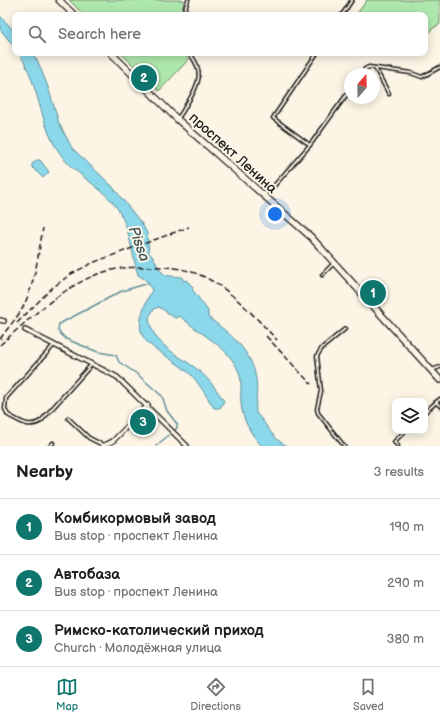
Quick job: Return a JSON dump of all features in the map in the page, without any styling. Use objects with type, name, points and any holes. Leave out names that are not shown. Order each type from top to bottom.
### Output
[{"type":"main road","points":[[59,0],[71,12]]},
{"type":"main road","name":"проспект Ленина","points":[[115,56],[177,119],[311,237],[438,378],[440,383]]},
{"type":"street","points":[[25,330],[93,363],[117,377],[148,405],[187,446]]},
{"type":"street","points":[[103,446],[113,441],[148,405]]},
{"type":"lane","points":[[184,12],[188,0]]},
{"type":"lane","points":[[344,12],[352,0]]},
{"type":"lane","points":[[177,119],[197,87],[199,70],[195,59],[192,56]]},
{"type":"lane","points":[[310,145],[273,118],[315,56]]},
{"type":"lane","points":[[380,69],[411,73],[422,77],[440,67]]},
{"type":"lane","points":[[366,68],[375,68]]},
{"type":"lane","points":[[380,77],[389,94]]},
{"type":"lane","points":[[262,195],[273,187],[310,145],[344,99]]},
{"type":"lane","points":[[322,275],[335,262]]},
{"type":"lane","points":[[344,446],[318,413],[317,409],[321,391],[317,356],[322,348],[345,329]]},
{"type":"lane","points":[[55,344],[6,398],[5,409],[8,414],[25,425],[35,425],[41,421],[93,363]]},
{"type":"lane","points":[[430,370],[440,367]]},
{"type":"lane","points":[[428,409],[440,398]]},
{"type":"lane","points":[[436,402],[440,406]]},
{"type":"lane","points":[[68,418],[89,438],[103,446]]},
{"type":"lane","points":[[398,446],[394,442],[402,434]]},
{"type":"lane","points":[[50,446],[53,443]]},
{"type":"green space","points":[[69,0],[184,0],[182,12],[81,12]]},
{"type":"green space","points":[[367,0],[440,0],[440,24],[432,29],[428,34],[428,12],[358,12]]},
{"type":"green space","points":[[124,56],[186,56],[189,59],[159,91]]},
{"type":"water","points":[[0,16],[12,29],[12,44],[0,29]]},
{"type":"water","name":"Pissa","points":[[21,56],[34,56],[48,87],[59,123],[72,148],[112,186],[142,224],[147,233],[149,253],[154,258],[161,271],[168,276],[182,277],[183,281],[186,280],[193,287],[192,289],[208,311],[208,317],[232,336],[245,351],[254,369],[256,379],[256,413],[277,439],[287,446],[262,446],[258,442],[251,432],[243,415],[240,374],[233,361],[220,346],[180,316],[175,318],[159,307],[154,309],[149,317],[151,327],[161,342],[206,377],[224,401],[220,408],[214,408],[189,373],[146,341],[141,333],[140,322],[152,290],[146,280],[138,275],[122,217],[113,203],[72,167],[56,148],[49,133],[34,86]]},
{"type":"water","points":[[37,160],[40,160],[49,172],[43,178],[32,167],[32,164]]},
{"type":"waterway","points":[[149,283],[122,291],[59,324],[58,331],[66,339],[98,352],[116,355],[119,362],[137,374],[162,396],[167,411],[177,424],[177,428],[156,446]]},
{"type":"railway","points":[[17,323],[52,288],[71,274],[92,263],[189,227]]},
{"type":"railway","points":[[0,339],[20,313],[30,290],[36,270],[43,228]]},
{"type":"railway","points":[[0,345],[52,300],[82,281],[97,274],[112,270],[141,267],[175,268],[191,271],[205,277],[230,294],[277,340]]},
{"type":"railway","points":[[266,336],[311,384]]},
{"type":"place","name":"Автобаза","points":[[144,78]]},
{"type":"place","name":"Комбикормовый завод","points":[[373,293]]},
{"type":"place","name":"Римско-католический приход","points":[[143,422]]}]
